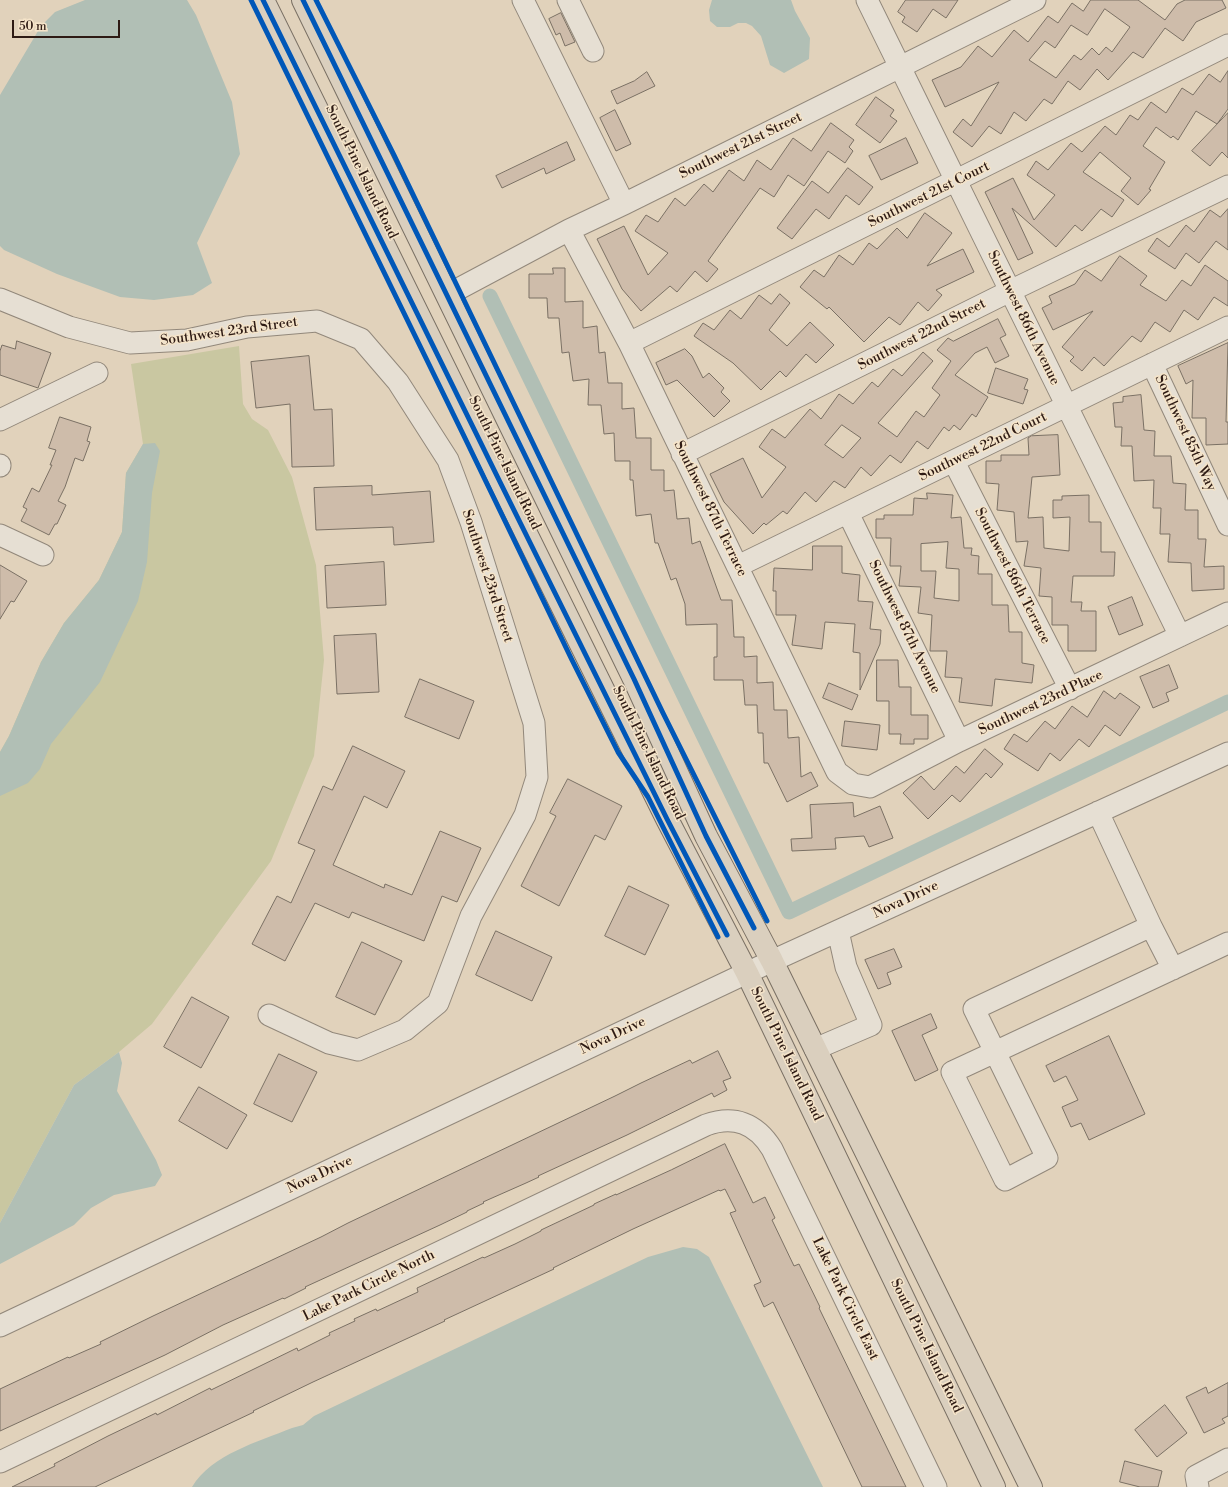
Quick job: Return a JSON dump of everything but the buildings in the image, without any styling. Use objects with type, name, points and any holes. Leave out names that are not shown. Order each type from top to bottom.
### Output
[{"type":"main road","name":"South Pine Island Road","points":[[263,0],[667,819],[746,973],[994,1487]]},
{"type":"main road","name":"South Pine Island Road","points":[[303,0],[630,672],[706,836],[772,961],[1031,1487]]},
{"type":"street","points":[[523,0],[624,204]]},
{"type":"street","points":[[568,0],[593,52]]},
{"type":"street","name":"Southwest 86th Avenue","points":[[867,0],[1180,636]]},
{"type":"street","name":"Southwest 21st Street","points":[[447,295],[569,230],[1036,0]]},
{"type":"street","name":"Southwest 21st Court","points":[[629,343],[956,182],[1228,45]]},
{"type":"street","name":"Southwest 22nd Street","points":[[682,454],[1010,291],[1228,186]]},
{"type":"street","name":"Southwest 87th Terrace","points":[[569,230],[629,343],[838,772],[853,784]]},
{"type":"street","name":"Southwest 23rd Street","points":[[0,299],[69,326],[130,343],[187,340],[247,327],[317,321],[361,339],[398,382],[448,460],[471,522],[534,723],[538,777],[526,816],[471,916],[438,1003],[405,1030],[358,1050],[330,1043],[269,1015]]},
{"type":"street","name":"Southwest 22nd Court","points":[[738,566],[954,462],[1066,405],[1228,327]]},
{"type":"street","name":"Southwest 85th Way","points":[[1152,364],[1228,525]]},
{"type":"street","points":[[0,420],[97,373]]},
{"type":"street","name":"Southwest 86th Terrace","points":[[954,462],[1070,689]]},
{"type":"street","name":"Southwest 87th Avenue","points":[[848,512],[959,741]]},
{"type":"street","points":[[0,535],[43,555]]},
{"type":"street","name":"Southwest 23rd Place","points":[[853,784],[870,787],[959,741],[1228,613]]},
{"type":"street","name":"Nova Drive","points":[[0,1326],[746,973],[1228,753]]},
{"type":"street","points":[[1098,812],[1173,969]]},
{"type":"street","points":[[1152,926],[974,1009],[994,1052],[1047,1158],[1005,1180],[952,1072],[994,1052],[1228,943]]},
{"type":"street","points":[[815,1049],[871,1025],[846,967],[838,931]]},
{"type":"street","name":"Lake Park Circle North","points":[[0,1462],[706,1125],[722,1121],[741,1122]]},
{"type":"street","name":"Lake Park Circle East","points":[[741,1122],[761,1133],[772,1149],[936,1487]]},
{"type":"street","points":[[1197,1481],[1228,1459]]},
{"type":"shaded area","points":[[85,0],[187,0],[196,15],[232,102],[240,154],[197,243],[212,283],[193,295],[154,300],[120,297],[57,274],[4,250],[0,246],[0,95],[41,26],[55,12]]},
{"type":"shaded area","points":[[712,0],[791,0],[795,11],[810,38],[809,59],[784,73],[770,65],[761,36],[752,26],[746,23],[738,23],[730,27],[717,27],[710,21],[709,10]]},
{"type":"shaded area","points":[[239,346],[243,404],[252,419],[268,430],[292,477],[316,565],[324,660],[314,756],[271,861],[152,1024],[119,1052],[74,1085],[0,1223],[0,752],[9,736],[41,662],[64,623],[99,580],[122,532],[126,473],[143,444],[131,364]]},
{"type":"shaded area","points":[[155,443],[160,451],[152,493],[147,562],[138,601],[100,682],[51,744],[40,769],[28,783],[0,796],[0,752],[9,736],[41,662],[64,623],[99,580],[122,532],[126,473],[143,444]]},
{"type":"shaded area","points":[[119,1052],[122,1063],[117,1091],[156,1160],[162,1175],[155,1186],[114,1195],[91,1208],[74,1225],[0,1264],[0,1223],[74,1085]]},
{"type":"shaded area","points":[[683,1247],[697,1249],[709,1257],[823,1487],[192,1487],[211,1466],[237,1450],[303,1425],[314,1416],[648,1257]]},
{"type":"waterway","points":[[490,296],[789,912],[1228,702]]},
{"type":"cycle path","points":[[251,0],[572,660],[618,752],[648,797],[718,937]]},
{"type":"cycle path","points":[[263,0],[667,819],[727,935]]},
{"type":"cycle path","points":[[303,0],[634,679],[706,836],[754,928]]},
{"type":"cycle path","points":[[316,0],[394,155],[663,713],[767,921]]}]
